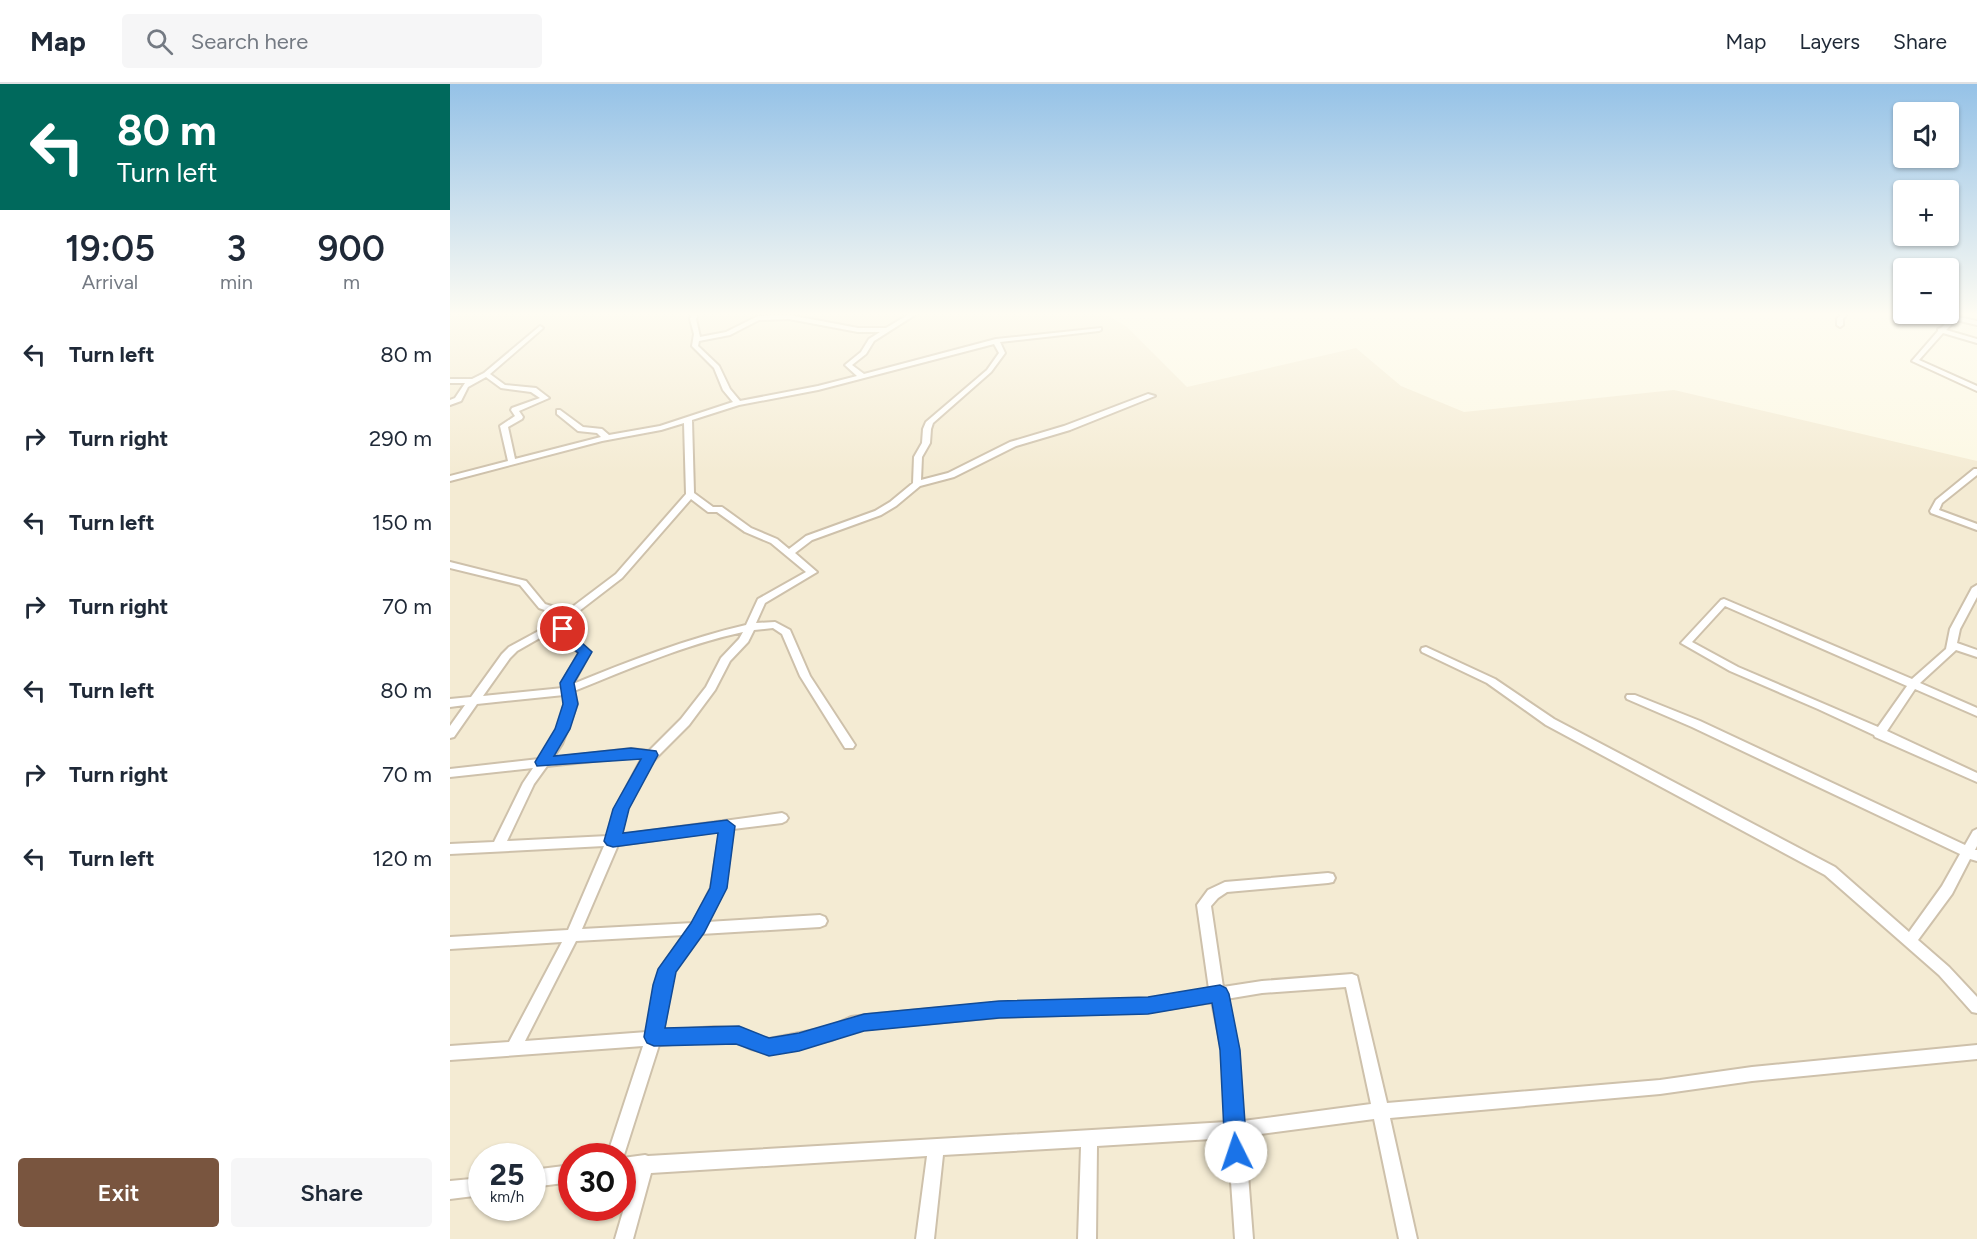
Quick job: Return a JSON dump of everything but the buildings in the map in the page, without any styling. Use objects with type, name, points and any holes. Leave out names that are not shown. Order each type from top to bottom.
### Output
[{"type":"street","points":[[450,403],[458,399],[465,386],[494,367]]},
{"type":"street","points":[[717,367],[727,390],[738,403]]},
{"type":"street","points":[[850,367],[862,376]]},
{"type":"street","points":[[450,479],[608,438],[661,428],[738,403],[808,390],[897,367]]},
{"type":"street","points":[[917,484],[915,469],[920,448],[926,443],[930,422],[991,367]]},
{"type":"street","points":[[1928,367],[1977,389]]},
{"type":"street","points":[[486,374],[503,387],[533,390],[545,398],[515,410],[519,417],[504,426],[512,462]]},
{"type":"street","points":[[450,381],[474,381]]},
{"type":"street","points":[[789,553],[809,538],[886,508],[917,484],[951,475],[1013,444],[1067,428],[1151,396]]},
{"type":"street","points":[[560,412],[581,429],[599,431],[608,438]]},
{"type":"street","points":[[450,734],[513,649],[568,615],[619,576],[690,494],[687,419]]},
{"type":"street","points":[[1977,471],[1939,502],[1934,512],[1977,527]]},
{"type":"street","points":[[513,1049],[572,936],[613,841],[621,809],[651,755],[691,715],[750,627],[761,601],[812,572],[789,553],[719,509],[711,510],[690,494]]},
{"type":"street","points":[[450,565],[523,583],[542,606],[568,615]]},
{"type":"street","points":[[1879,734],[1914,683],[1951,650],[1955,629],[1977,588]]},
{"type":"street","points":[[1977,712],[1724,602],[1686,643],[1734,669],[1822,706],[1977,778]]},
{"type":"street","points":[[498,846],[529,783],[562,729],[571,704],[568,690],[571,673],[585,652],[566,636],[563,623],[568,615]]},
{"type":"street","points":[[450,703],[546,695],[568,690],[657,654],[731,630],[775,625],[786,632],[805,676],[849,745]]},
{"type":"street","points":[[1953,645],[1977,654]]},
{"type":"street","points":[[1426,650],[1491,681],[1550,722],[1830,871],[1944,971],[1977,1007]]},
{"type":"street","points":[[1630,698],[1705,728],[1973,854]]},
{"type":"street","points":[[450,773],[631,753],[651,755]]},
{"type":"street","points":[[450,849],[613,841],[782,818]]},
{"type":"street","points":[[619,1143],[654,1037],[662,985],[668,969],[697,928],[718,888],[727,826]]},
{"type":"street","points":[[1909,942],[1973,854],[1977,834]]},
{"type":"street","points":[[1244,1239],[1234,1130],[1230,1050],[1220,994],[1213,974],[1204,905],[1213,894],[1225,887],[1328,878]]},
{"type":"street","points":[[450,943],[820,921]]},
{"type":"street","points":[[450,1053],[654,1037],[739,1035],[751,1042],[769,1047],[832,1033],[851,1024],[876,1021],[999,1010],[1124,1008],[1262,987],[1352,980],[1357,992],[1379,1111],[1408,1239]]},
{"type":"street","points":[[636,1164],[1234,1130],[1379,1111],[1660,1087],[1752,1074],[1977,1052]]},
{"type":"street","points":[[1087,1239],[1089,1140]]},
{"type":"street","points":[[925,1239],[936,1148]]},
{"type":"street","points":[[624,1239],[645,1163]]},
{"type":"street","points":[[450,1190],[468,1188]]},
{"type":"shaded area","points":[[450,367],[1167,367],[1187,387],[1274,367],[1378,367],[1401,386],[1464,412],[1674,390],[1977,461],[1977,1239],[450,1239]]},
{"type":"route","points":[[563,629],[566,636],[585,652],[567,683],[571,704],[562,729],[556,744],[543,762],[631,753],[651,755],[621,809],[613,841],[727,826],[724,861],[718,888],[697,928],[668,969],[662,985],[654,1037],[739,1035],[751,1042],[769,1047],[832,1033],[851,1024],[999,1010],[1124,1008],[1220,994],[1230,1050],[1236,1152]]}]
